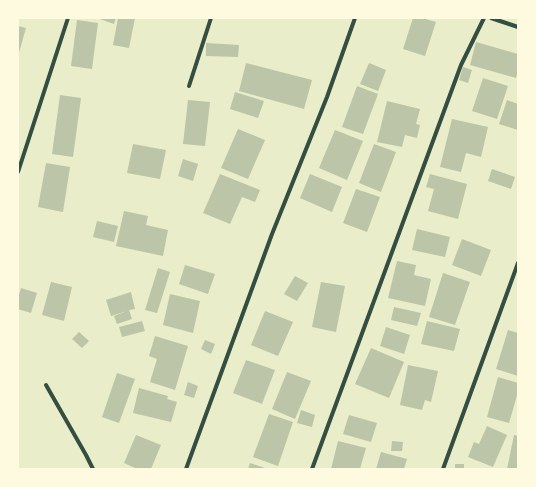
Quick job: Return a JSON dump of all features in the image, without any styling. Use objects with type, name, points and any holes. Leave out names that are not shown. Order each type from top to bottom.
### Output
[{"type":"street","points":[[18,172],[68,18]]},
{"type":"street","points":[[189,86],[211,18]]},
{"type":"street","points":[[186,469],[272,234],[327,97],[355,18]]},
{"type":"street","points":[[312,469],[461,65],[484,18]]},
{"type":"street","points":[[491,18],[518,27]]},
{"type":"street","points":[[443,469],[518,263]]},
{"type":"street","points":[[46,385],[93,469]]},
{"type":"building","points":[[97,18],[116,18],[114,24]]},
{"type":"building","points":[[118,18],[135,18],[129,48],[113,45]]},
{"type":"building","points":[[413,18],[422,18],[436,22],[425,56],[403,49]]},
{"type":"building","points":[[77,20],[98,23],[92,69],[71,66]]},
{"type":"building","points":[[18,26],[26,28],[18,56]]},
{"type":"building","points":[[476,42],[518,54],[518,70],[516,78],[470,65]]},
{"type":"building","points":[[206,43],[239,45],[238,57],[206,56]]},
{"type":"building","points":[[246,63],[312,80],[304,109],[239,91]]},
{"type":"building","points":[[369,63],[386,70],[378,91],[360,84]]},
{"type":"building","points":[[463,67],[472,70],[468,83],[459,80]]},
{"type":"building","points":[[483,78],[508,86],[497,119],[472,111]]},
{"type":"building","points":[[357,86],[378,94],[363,134],[342,127]]},
{"type":"building","points":[[235,92],[264,101],[258,118],[230,109]]},
{"type":"building","points":[[60,95],[81,98],[73,157],[52,154]]},
{"type":"building","points":[[188,100],[210,102],[205,146],[183,144]]},
{"type":"building","points":[[507,100],[518,104],[518,130],[499,124]]},
{"type":"building","points":[[387,101],[420,109],[416,124],[420,125],[417,138],[405,135],[402,147],[377,142]]},
{"type":"building","points":[[452,119],[488,127],[481,157],[466,153],[461,172],[440,167]]},
{"type":"building","points":[[238,129],[265,140],[248,179],[221,168]]},
{"type":"building","points":[[335,130],[363,141],[347,180],[319,168]]},
{"type":"building","points":[[133,144],[166,150],[160,179],[127,173]]},
{"type":"building","points":[[374,144],[396,152],[381,192],[359,183]]},
{"type":"building","points":[[183,159],[198,164],[193,181],[178,176]]},
{"type":"building","points":[[46,163],[70,167],[63,212],[38,207]]},
{"type":"building","points":[[492,169],[515,177],[511,189],[488,181]]},
{"type":"building","points":[[220,174],[260,190],[255,202],[242,197],[230,224],[203,213]]},
{"type":"building","points":[[310,174],[342,187],[332,212],[300,198]]},
{"type":"building","points":[[430,174],[467,184],[458,219],[428,211],[434,189],[426,187]]},
{"type":"building","points":[[356,189],[380,197],[367,232],[343,223]]},
{"type":"building","points":[[124,211],[148,216],[146,225],[168,230],[163,256],[116,246]]},
{"type":"building","points":[[97,221],[118,226],[114,242],[93,237]]},
{"type":"building","points":[[417,229],[450,237],[445,257],[412,250]]},
{"type":"building","points":[[462,239],[491,250],[481,276],[452,265]]},
{"type":"building","points":[[397,261],[416,265],[414,275],[431,279],[425,306],[388,298]]},
{"type":"building","points":[[185,265],[215,274],[208,294],[179,284]]},
{"type":"building","points":[[158,268],[170,272],[157,313],[145,310]]},
{"type":"building","points":[[443,273],[470,282],[455,325],[429,317]]},
{"type":"building","points":[[295,276],[308,283],[297,301],[284,294]]},
{"type":"building","points":[[51,282],[72,287],[64,321],[42,315]]},
{"type":"building","points":[[321,282],[345,286],[336,332],[312,327]]},
{"type":"building","points":[[21,288],[37,293],[31,313],[18,309],[18,298]]},
{"type":"building","points":[[131,292],[135,309],[129,310],[132,319],[117,324],[114,316],[127,311],[111,316],[106,300]]},
{"type":"building","points":[[170,294],[200,301],[193,333],[163,325]]},
{"type":"building","points":[[394,307],[421,313],[417,326],[391,320]]},
{"type":"building","points":[[265,311],[293,322],[278,356],[251,345]]},
{"type":"building","points":[[142,321],[145,331],[122,337],[119,327]]},
{"type":"building","points":[[427,321],[460,329],[454,351],[421,344]]},
{"type":"building","points":[[386,327],[410,335],[404,354],[380,346]]},
{"type":"building","points":[[508,330],[518,333],[518,376],[496,369]]},
{"type":"building","points":[[79,332],[89,341],[82,348],[72,339]]},
{"type":"building","points":[[155,336],[188,346],[175,390],[150,382],[157,359],[149,356]]},
{"type":"building","points":[[205,340],[215,344],[211,354],[201,349]]},
{"type":"building","points":[[371,348],[404,362],[389,398],[355,384]]},
{"type":"building","points":[[246,360],[275,370],[262,404],[233,393]]},
{"type":"building","points":[[408,365],[438,371],[431,402],[425,400],[422,410],[400,405]]},
{"type":"building","points":[[287,372],[311,381],[295,419],[272,409]]},
{"type":"building","points":[[117,373],[135,379],[119,423],[102,417]]},
{"type":"building","points":[[498,377],[518,383],[518,392],[509,423],[487,417]]},
{"type":"building","points":[[188,382],[198,386],[194,398],[184,395]]},
{"type":"building","points":[[139,388],[168,396],[167,399],[177,402],[171,422],[133,413]]},
{"type":"building","points":[[301,410],[315,415],[312,427],[297,423]]},
{"type":"building","points":[[269,414],[293,422],[278,466],[253,457]]},
{"type":"building","points":[[349,415],[377,423],[371,442],[343,434]]},
{"type":"building","points":[[487,426],[507,435],[493,467],[468,457],[474,442],[479,444]]},
{"type":"building","points":[[136,435],[161,445],[151,469],[137,469],[124,463]]},
{"type":"building","points":[[514,435],[518,436],[518,469],[507,469]]},
{"type":"building","points":[[338,441],[366,448],[360,469],[331,469]]},
{"type":"building","points":[[392,441],[403,442],[402,451],[391,451]]},
{"type":"building","points":[[381,452],[407,459],[404,469],[376,469]]},
{"type":"building","points":[[250,463],[268,469],[248,469]]},
{"type":"building","points":[[455,464],[464,464],[464,469],[455,469]]}]
